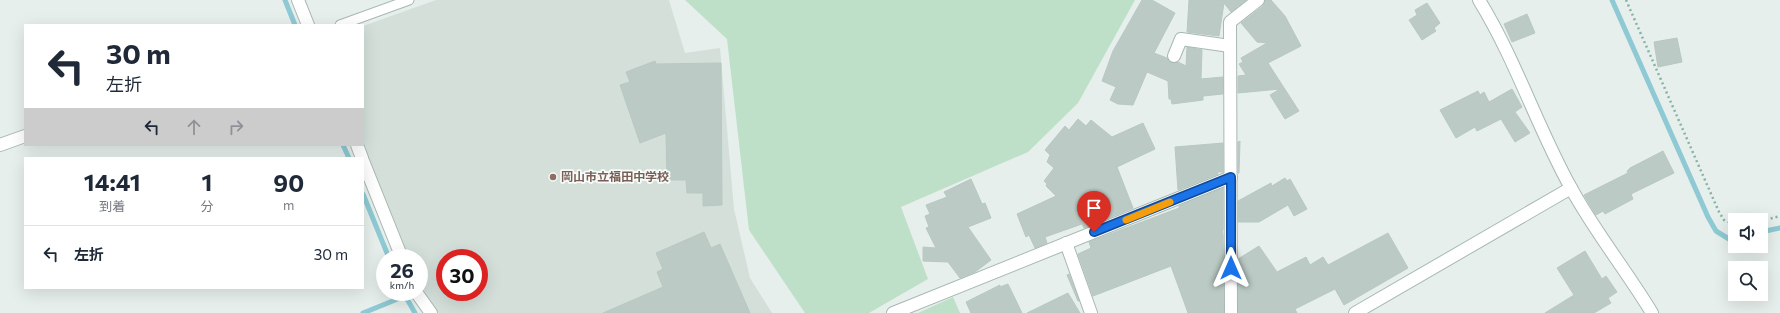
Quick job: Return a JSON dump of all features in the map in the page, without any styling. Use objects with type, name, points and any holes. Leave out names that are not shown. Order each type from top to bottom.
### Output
[{"type":"street","points":[[298,0],[308,24]]},
{"type":"street","points":[[1231,313],[1230,22],[1258,0]]},
{"type":"street","points":[[1479,0],[1498,30],[1571,188],[1605,244],[1652,313]]},
{"type":"street","points":[[1174,56],[1181,39],[1230,46]]},
{"type":"street","points":[[0,145],[24,136]]},
{"type":"street","points":[[357,146],[361,157]]},
{"type":"street","points":[[364,164],[398,249]]},
{"type":"street","points":[[893,313],[1231,177]]},
{"type":"street","points":[[1355,313],[1571,188]]},
{"type":"street","points":[[1066,244],[1091,313]]},
{"type":"street","points":[[422,301],[431,313]]},
{"type":"lane","points":[[343,24],[409,0]]},
{"type":"path","points":[[1626,0],[1719,212],[1724,220],[1728,222]]},
{"type":"path","points":[[1768,219],[1780,216]]},
{"type":"shaded area","name":"岡山市立福田中学校","points":[[436,0],[669,0],[685,53],[720,48],[734,209],[750,278],[772,313],[439,313],[428,300],[428,249],[403,249],[362,146],[364,146],[364,26]]},
{"type":"green space","points":[[685,0],[1135,0],[1078,103],[1028,152],[901,207],[928,279],[869,313],[805,313],[749,230],[727,39]]},
{"type":"green space","points":[[953,297],[960,313],[918,313]]},
{"type":"building","points":[[1142,0],[1152,0],[1175,13],[1154,53],[1167,58],[1172,63],[1178,62],[1186,66],[1187,47],[1202,50],[1201,79],[1223,77],[1223,94],[1203,96],[1203,100],[1172,104],[1171,99],[1169,99],[1168,81],[1147,72],[1133,105],[1118,104],[1110,100],[1116,87],[1102,81],[1113,51]]},
{"type":"building","points":[[1189,0],[1246,0],[1231,12],[1224,3],[1219,36],[1187,32]]},
{"type":"building","points":[[1265,0],[1271,0],[1285,16],[1301,46],[1268,63],[1299,111],[1285,119],[1270,95],[1280,89],[1238,93],[1238,76],[1246,75],[1239,64],[1243,62],[1241,58],[1267,43],[1257,42],[1241,23],[1263,6]]},
{"type":"building","points":[[1427,3],[1440,23],[1434,28],[1436,31],[1422,40],[1409,20],[1417,15],[1415,10]]},
{"type":"building","points":[[1527,14],[1535,33],[1512,42],[1504,24]]},
{"type":"building","points":[[1677,38],[1682,62],[1658,67],[1654,42]]},
{"type":"building","points":[[655,61],[656,64],[721,63],[722,205],[703,206],[703,193],[687,193],[686,180],[667,180],[666,133],[640,143],[620,85],[630,82],[626,72]]},
{"type":"building","points":[[1512,89],[1522,107],[1515,112],[1530,133],[1515,142],[1501,119],[1477,131],[1475,127],[1456,138],[1440,110],[1478,91],[1480,95],[1484,92],[1489,102]]},
{"type":"building","points":[[1078,119],[1086,126],[1091,120],[1112,137],[1143,123],[1155,149],[1117,167],[1133,208],[1084,228],[1082,224],[1045,237],[1047,243],[1035,248],[1029,235],[1026,237],[1017,214],[1056,196],[1046,186],[1047,184],[1044,181],[1054,168],[1047,162],[1050,155],[1045,150],[1065,126],[1069,130]]},
{"type":"building","points":[[1240,141],[1239,173],[1238,173],[1238,142]]},
{"type":"building","points":[[1223,143],[1223,172],[1217,172],[1218,174],[1178,190],[1175,147]]},
{"type":"building","points":[[1663,151],[1674,173],[1631,194],[1633,199],[1605,214],[1603,211],[1596,215],[1584,195],[1628,173],[1627,171],[1630,168]]},
{"type":"building","points":[[1285,178],[1287,181],[1290,179],[1307,209],[1294,216],[1288,205],[1259,222],[1238,222],[1238,201],[1271,183],[1272,186]]},
{"type":"building","points":[[971,179],[982,204],[985,203],[991,218],[968,227],[991,260],[975,272],[960,278],[948,262],[923,261],[923,247],[936,248],[926,228],[929,227],[925,216],[930,214],[926,205],[947,197],[944,192]]},
{"type":"building","points":[[1223,188],[1222,231],[1224,313],[1188,313],[1171,266],[1093,296],[1078,254],[1091,248],[1089,242],[1179,208],[1179,206]]},
{"type":"building","points":[[704,232],[711,248],[720,244],[750,313],[603,313],[663,287],[657,272],[663,269],[656,253]]},
{"type":"building","points":[[1388,233],[1408,268],[1344,305],[1335,289],[1295,309],[1297,313],[1238,313],[1238,259],[1259,246],[1277,272],[1306,257],[1310,265],[1323,257],[1328,265]]},
{"type":"building","points":[[1585,251],[1602,279],[1606,276],[1617,292],[1608,298],[1611,303],[1594,313],[1545,313],[1574,295],[1557,268]]},
{"type":"building","points":[[1069,274],[1079,301],[1067,275]]},
{"type":"building","points":[[1008,284],[1022,313],[971,313],[966,302],[1000,285],[1000,287]]},
{"type":"building","points":[[1068,293],[1080,313],[1027,313]]},
{"type":"waterway","points":[[285,0],[295,24]]},
{"type":"waterway","points":[[1612,0],[1708,217],[1716,231],[1728,238]]},
{"type":"waterway","points":[[343,146],[349,157]]},
{"type":"waterway","points":[[364,196],[385,249]]},
{"type":"waterway","points":[[1768,231],[1780,228]]},
{"type":"waterway","points":[[363,313],[393,301]]},
{"type":"waterway","points":[[408,301],[415,313]]},
{"type":"slow traffic","points":[[1126,220],[1170,202]]},
{"type":"place","name":"岡山市立福田中学校","points":[[553,177]]},
{"type":"route","points":[[1094,232],[1231,177],[1231,268]]}]
